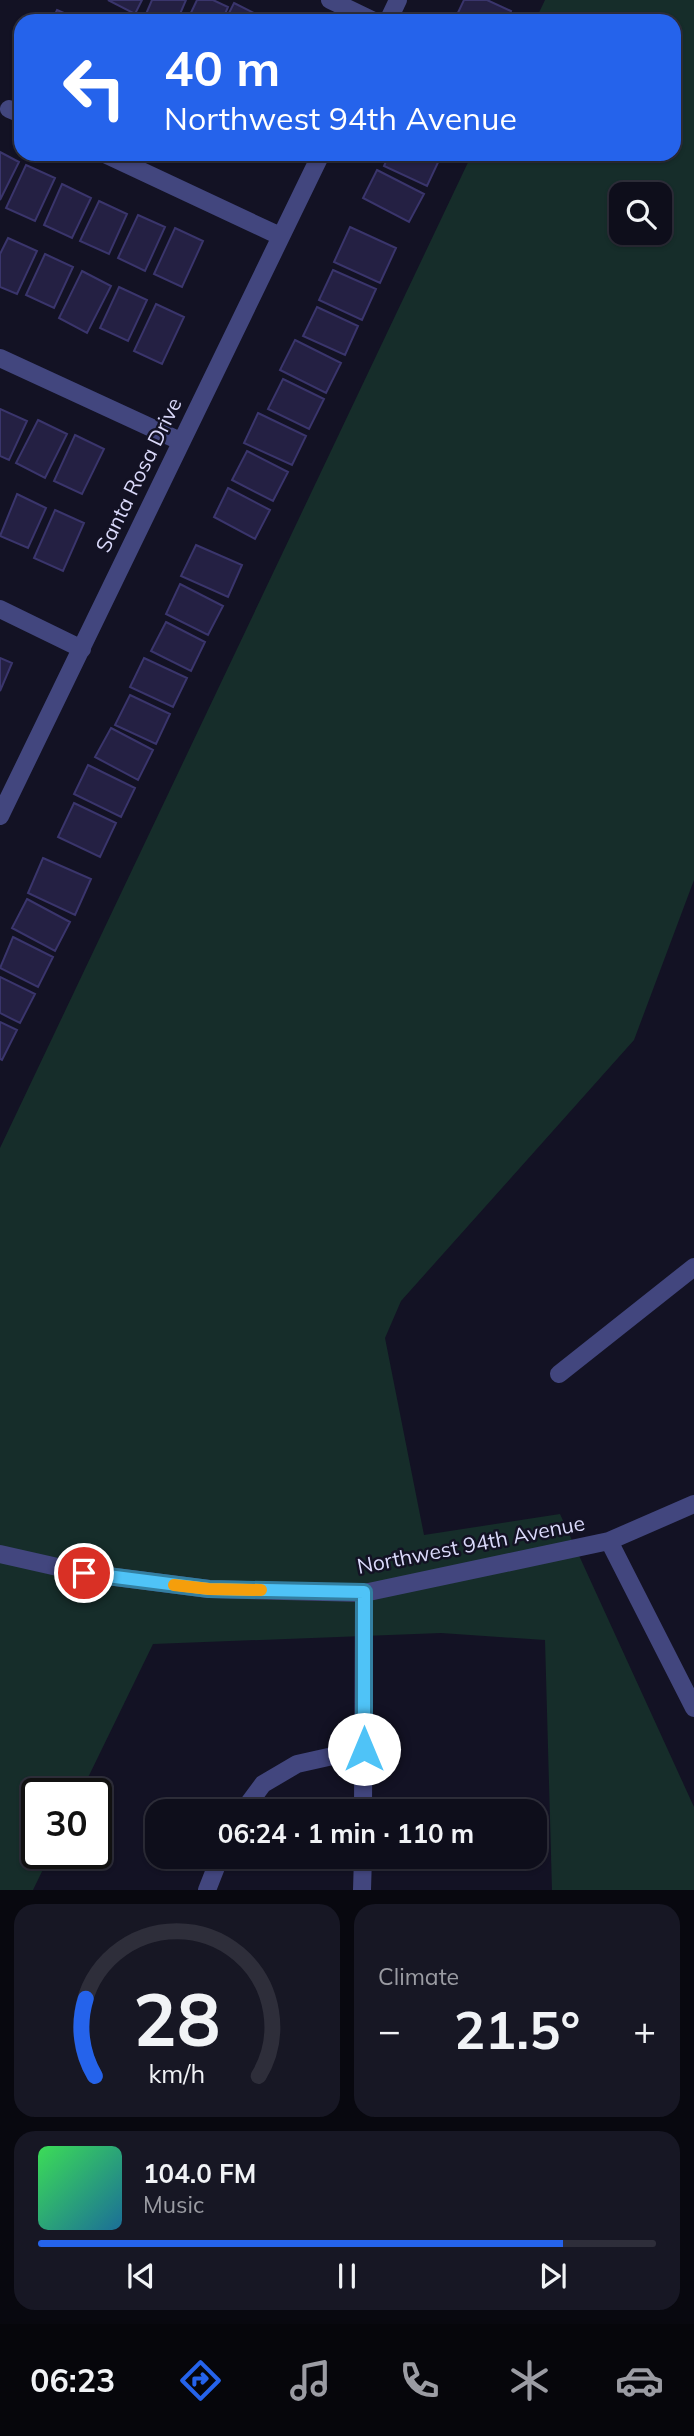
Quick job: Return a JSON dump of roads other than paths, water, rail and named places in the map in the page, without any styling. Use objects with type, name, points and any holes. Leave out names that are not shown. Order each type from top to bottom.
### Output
[{"type":"street","points":[[330,0],[359,14]]},
{"type":"street","points":[[120,161],[280,236]]},
{"type":"street","name":"Santa Rosa Drive","points":[[0,816],[318,161]]},
{"type":"street","points":[[0,358],[180,441]]},
{"type":"street","points":[[0,609],[82,649]]},
{"type":"street","points":[[559,1374],[694,1267]]},
{"type":"street","name":"Northwest 94th Avenue","points":[[0,1554],[84,1573],[209,1589],[364,1592],[609,1541],[694,1504]]},
{"type":"street","points":[[609,1541],[694,1708]]},
{"type":"street","points":[[363,1799],[364,1592]]},
{"type":"street","points":[[252,1799],[263,1784],[297,1764],[364,1749]]},
{"type":"street","points":[[207,1890],[215,1869]]},
{"type":"street","points":[[362,1890],[363,1869]]}]
